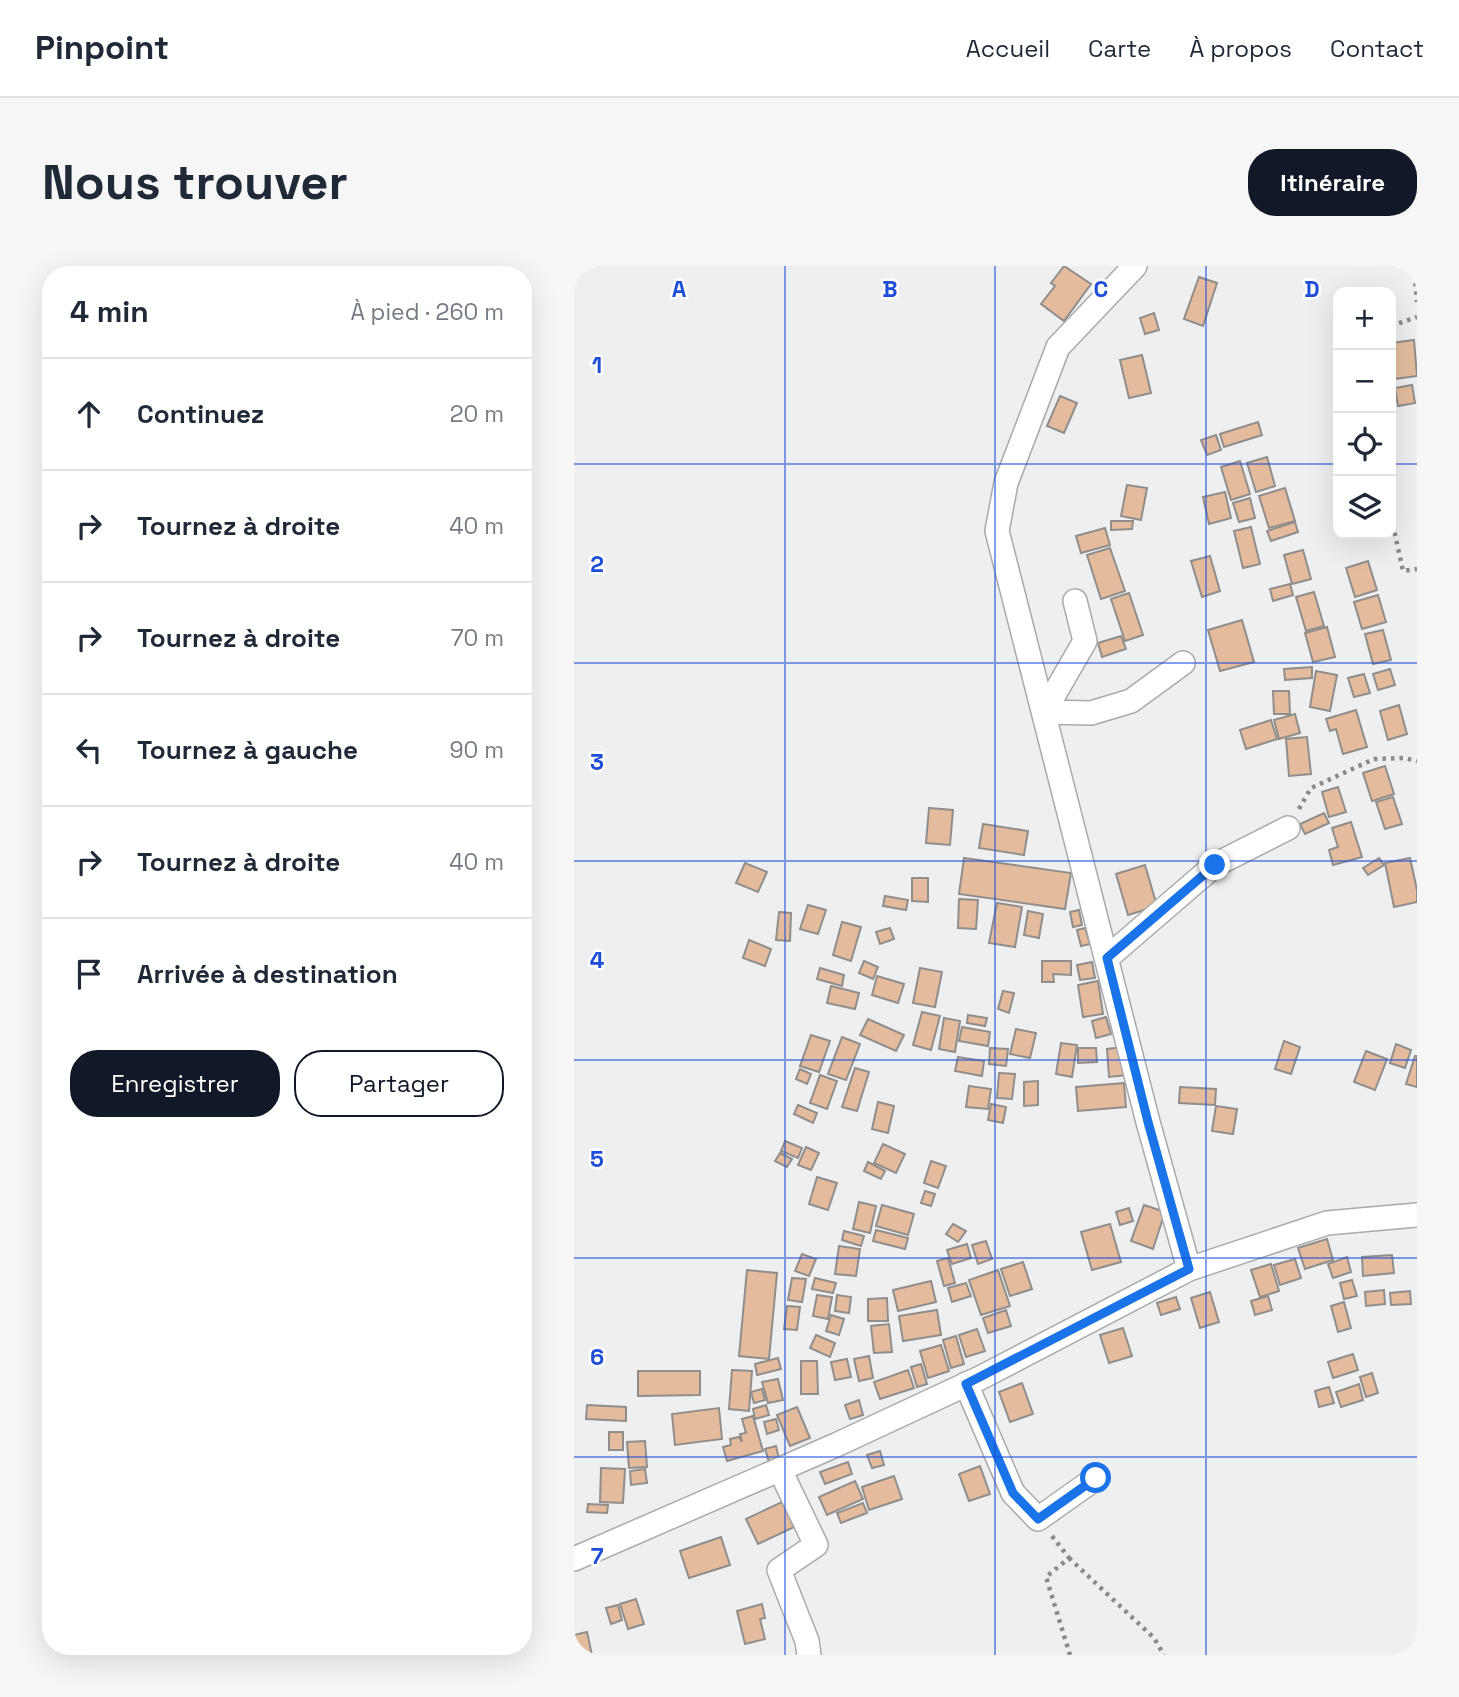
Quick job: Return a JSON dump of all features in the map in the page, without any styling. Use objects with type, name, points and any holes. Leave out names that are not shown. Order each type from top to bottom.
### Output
[{"type":"street","points":[[1135,266],[1058,346],[1006,483],[997,530],[1148,1122],[1189,1269]]},
{"type":"street","points":[[1044,712],[1085,641],[1075,601]]},
{"type":"street","points":[[1044,712],[1091,713],[1130,701],[1183,663]]},
{"type":"street","points":[[1107,958],[1215,865],[1288,828]]},
{"type":"street","points":[[574,1559],[780,1470],[966,1384],[1189,1269],[1326,1223],[1417,1216]]},
{"type":"street","points":[[966,1384],[1013,1493],[1038,1519],[1096,1478]]},
{"type":"street","points":[[780,1470],[816,1545],[779,1570],[807,1641],[809,1655]]},
{"type":"path","points":[[1414,266],[1417,302]]},
{"type":"path","points":[[1396,325],[1417,317]]},
{"type":"path","points":[[1396,539],[1403,571],[1417,569]]},
{"type":"path","points":[[1288,828],[1311,788],[1374,759],[1404,758],[1417,761]]},
{"type":"path","points":[[1038,1519],[1069,1558],[1154,1638],[1164,1655]]},
{"type":"path","points":[[1069,1558],[1046,1577],[1070,1655]]},
{"type":"building","points":[[1064,266],[1091,284],[1064,321],[1041,304],[1055,286],[1051,283]]},
{"type":"building","points":[[1199,277],[1217,283],[1203,326],[1184,319]]},
{"type":"building","points":[[1154,313],[1159,330],[1145,334],[1140,318]]},
{"type":"building","points":[[1414,340],[1417,376],[1396,379],[1396,342]]},
{"type":"building","points":[[1142,355],[1151,393],[1129,398],[1120,360]]},
{"type":"building","points":[[1412,385],[1415,403],[1398,406],[1396,388]]},
{"type":"building","points":[[1060,396],[1077,403],[1064,433],[1047,426]]},
{"type":"building","points":[[1258,422],[1262,435],[1224,447],[1220,434]]},
{"type":"building","points":[[1216,435],[1221,450],[1207,455],[1201,440]]},
{"type":"building","points":[[1267,457],[1275,486],[1256,492],[1247,463]]},
{"type":"building","points":[[1240,461],[1250,494],[1231,500],[1221,467]]},
{"type":"building","points":[[1127,485],[1147,488],[1141,520],[1121,516]]},
{"type":"building","points":[[1285,488],[1295,521],[1269,528],[1259,496]]},
{"type":"building","points":[[1225,492],[1231,518],[1209,524],[1203,497]]},
{"type":"building","points":[[1250,498],[1255,518],[1239,522],[1233,503]]},
{"type":"building","points":[[1111,521],[1133,521],[1132,529],[1111,530]]},
{"type":"building","points":[[1295,522],[1298,532],[1271,541],[1267,531]]},
{"type":"building","points":[[1251,527],[1260,564],[1243,568],[1234,531]]},
{"type":"building","points":[[1105,528],[1110,545],[1081,553],[1076,536]]},
{"type":"building","points":[[1110,548],[1125,591],[1101,599],[1087,555]]},
{"type":"building","points":[[1303,550],[1311,579],[1292,584],[1284,555]]},
{"type":"building","points":[[1210,556],[1220,591],[1202,597],[1191,561]]},
{"type":"building","points":[[1368,561],[1377,590],[1355,597],[1346,568]]},
{"type":"building","points":[[1290,584],[1293,595],[1273,601],[1270,589]]},
{"type":"building","points":[[1314,592],[1324,626],[1306,631],[1296,597]]},
{"type":"building","points":[[1129,593],[1143,635],[1125,641],[1111,599]]},
{"type":"building","points":[[1378,595],[1386,622],[1362,629],[1354,602]]},
{"type":"building","points":[[1242,620],[1254,662],[1220,671],[1208,630]]},
{"type":"building","points":[[1327,627],[1335,657],[1313,662],[1305,633]]},
{"type":"building","points":[[1383,630],[1391,660],[1373,664],[1365,634]]},
{"type":"building","points":[[1121,636],[1126,649],[1102,657],[1098,643]]},
{"type":"building","points":[[1312,667],[1312,678],[1285,680],[1284,669]]},
{"type":"building","points":[[1390,669],[1395,685],[1378,690],[1373,674]]},
{"type":"building","points":[[1316,671],[1337,675],[1330,711],[1310,707]]},
{"type":"building","points":[[1364,674],[1370,693],[1354,697],[1348,678]]},
{"type":"building","points":[[1273,691],[1289,691],[1290,714],[1274,714]]},
{"type":"building","points":[[1399,705],[1407,734],[1388,740],[1380,711]]},
{"type":"building","points":[[1356,710],[1367,747],[1343,754],[1336,729],[1330,731],[1326,719]]},
{"type":"building","points":[[1295,714],[1300,733],[1279,739],[1274,720]]},
{"type":"building","points":[[1271,720],[1277,739],[1246,749],[1240,730]]},
{"type":"building","points":[[1307,737],[1311,774],[1289,776],[1286,739]]},
{"type":"building","points":[[1385,766],[1394,794],[1372,801],[1363,773]]},
{"type":"building","points":[[1338,787],[1346,812],[1329,817],[1322,792]]},
{"type":"building","points":[[1393,797],[1402,824],[1385,829],[1376,802]]},
{"type":"building","points":[[929,808],[953,810],[950,845],[926,843]]},
{"type":"building","points":[[1324,813],[1329,823],[1305,834],[1300,824]]},
{"type":"building","points":[[1351,822],[1362,857],[1333,865],[1329,850],[1338,847],[1332,828]]},
{"type":"building","points":[[983,824],[1028,831],[1024,855],[979,848]]},
{"type":"building","points":[[964,858],[1071,873],[1065,909],[959,894]]},
{"type":"building","points":[[1379,858],[1384,865],[1368,875],[1363,868]]},
{"type":"building","points":[[1410,858],[1417,902],[1394,907],[1385,863]]},
{"type":"building","points":[[745,863],[767,872],[758,892],[736,883]]},
{"type":"building","points":[[1145,865],[1157,906],[1128,915],[1116,874]]},
{"type":"building","points":[[912,878],[928,878],[928,902],[912,901]]},
{"type":"building","points":[[885,896],[908,900],[906,910],[883,906]]},
{"type":"building","points":[[959,899],[978,900],[976,929],[958,928]]},
{"type":"building","points":[[997,903],[1022,907],[1015,947],[989,943]]},
{"type":"building","points":[[808,905],[826,910],[818,934],[800,929]]},
{"type":"building","points":[[1079,910],[1082,925],[1073,927],[1070,912]]},
{"type":"building","points":[[1028,911],[1043,914],[1039,938],[1024,935]]},
{"type":"building","points":[[779,912],[791,913],[790,941],[776,940]]},
{"type":"building","points":[[842,922],[861,927],[851,961],[833,955]]},
{"type":"building","points":[[890,928],[894,939],[880,944],[876,932]]},
{"type":"building","points":[[1085,928],[1090,944],[1081,946],[1077,930]]},
{"type":"building","points":[[749,940],[771,949],[765,966],[743,958]]},
{"type":"building","points":[[864,961],[878,967],[873,979],[859,973]]},
{"type":"building","points":[[1042,961],[1071,961],[1071,975],[1053,974],[1054,982],[1042,982]]},
{"type":"building","points":[[1092,962],[1095,978],[1080,980],[1077,965]]},
{"type":"building","points":[[820,968],[844,975],[842,986],[817,979]]},
{"type":"building","points":[[920,968],[942,972],[935,1007],[913,1003]]},
{"type":"building","points":[[877,976],[904,984],[898,1003],[872,995]]},
{"type":"building","points":[[1098,981],[1103,1014],[1083,1017],[1078,985]]},
{"type":"building","points":[[831,986],[859,993],[855,1009],[827,1003]]},
{"type":"building","points":[[1003,991],[1014,993],[1009,1013],[998,1009]]},
{"type":"building","points":[[922,1012],[940,1016],[931,1050],[913,1045]]},
{"type":"building","points":[[968,1015],[987,1018],[985,1026],[967,1023]]},
{"type":"building","points":[[1106,1017],[1111,1034],[1096,1038],[1092,1021]]},
{"type":"building","points":[[944,1018],[960,1021],[955,1052],[939,1049]]},
{"type":"building","points":[[868,1019],[904,1035],[896,1051],[860,1035]]},
{"type":"building","points":[[962,1027],[990,1032],[988,1046],[959,1041]]},
{"type":"building","points":[[1016,1029],[1036,1033],[1030,1058],[1010,1054]]},
{"type":"building","points":[[811,1035],[830,1041],[819,1072],[800,1066]]},
{"type":"building","points":[[842,1037],[860,1044],[846,1080],[828,1074]]},
{"type":"building","points":[[1284,1041],[1300,1047],[1291,1074],[1275,1069]]},
{"type":"building","points":[[1061,1043],[1077,1045],[1072,1077],[1056,1074]]},
{"type":"building","points":[[1396,1044],[1411,1050],[1405,1068],[1390,1063]]},
{"type":"building","points":[[1124,1047],[1127,1075],[1109,1077],[1107,1049]]},
{"type":"building","points":[[990,1048],[1008,1049],[1006,1066],[989,1064]]},
{"type":"building","points":[[1078,1048],[1096,1048],[1097,1062],[1078,1063]]},
{"type":"building","points":[[1366,1051],[1387,1059],[1375,1090],[1354,1082]]},
{"type":"building","points":[[1417,1056],[1417,1087],[1406,1084]]},
{"type":"building","points":[[958,1057],[984,1061],[982,1076],[955,1071]]},
{"type":"building","points":[[855,1068],[869,1072],[857,1111],[842,1107]]},
{"type":"building","points":[[800,1069],[811,1074],[807,1084],[796,1079]]},
{"type":"building","points":[[999,1073],[1015,1074],[1012,1099],[997,1098]]},
{"type":"building","points":[[820,1075],[837,1081],[827,1109],[810,1103]]},
{"type":"building","points":[[1038,1081],[1038,1105],[1024,1106],[1024,1082]]},
{"type":"building","points":[[1124,1083],[1126,1107],[1078,1111],[1076,1087]]},
{"type":"building","points":[[969,1086],[991,1089],[988,1109],[966,1107]]},
{"type":"building","points":[[1180,1087],[1216,1089],[1215,1105],[1179,1103]]},
{"type":"building","points":[[878,1102],[894,1106],[888,1133],[872,1129]]},
{"type":"building","points":[[991,1104],[1006,1107],[1003,1123],[988,1120]]},
{"type":"building","points":[[798,1105],[817,1113],[813,1123],[794,1114]]},
{"type":"building","points":[[1216,1106],[1237,1109],[1233,1134],[1212,1131]]},
{"type":"building","points":[[785,1141],[802,1148],[798,1158],[781,1151]]},
{"type":"building","points":[[883,1144],[905,1154],[896,1173],[874,1163]]},
{"type":"building","points":[[806,1147],[819,1153],[811,1170],[798,1165]]},
{"type":"building","points":[[780,1153],[792,1159],[787,1167],[775,1161]]},
{"type":"building","points":[[931,1161],[946,1166],[938,1188],[924,1183]]},
{"type":"building","points":[[868,1162],[885,1171],[881,1179],[864,1171]]},
{"type":"building","points":[[817,1177],[837,1183],[828,1210],[809,1204]]},
{"type":"building","points":[[925,1191],[935,1194],[931,1206],[921,1203]]},
{"type":"building","points":[[859,1202],[876,1206],[870,1233],[853,1229]]},
{"type":"building","points":[[882,1205],[914,1214],[908,1235],[876,1226]]},
{"type":"building","points":[[1144,1205],[1165,1212],[1153,1249],[1131,1241]]},
{"type":"building","points":[[1129,1208],[1133,1221],[1120,1225],[1116,1212]]},
{"type":"building","points":[[953,1224],[966,1231],[958,1242],[946,1234]]},
{"type":"building","points":[[1110,1224],[1121,1262],[1092,1270],[1081,1232]]},
{"type":"building","points":[[876,1230],[908,1238],[905,1249],[873,1241]]},
{"type":"building","points":[[844,1231],[864,1236],[861,1246],[842,1240]]},
{"type":"building","points":[[1327,1239],[1333,1260],[1305,1269],[1298,1248]]},
{"type":"building","points":[[986,1241],[992,1259],[978,1264],[972,1245]]},
{"type":"building","points":[[967,1244],[971,1258],[952,1264],[947,1250]]},
{"type":"building","points":[[839,1246],[860,1249],[856,1276],[835,1274]]},
{"type":"building","points":[[802,1254],[816,1259],[809,1276],[795,1271]]},
{"type":"building","points":[[1392,1255],[1394,1273],[1363,1276],[1362,1257]]},
{"type":"building","points":[[1347,1257],[1351,1272],[1333,1278],[1328,1264]]},
{"type":"building","points":[[948,1258],[955,1283],[944,1286],[937,1261]]},
{"type":"building","points":[[1295,1259],[1301,1278],[1280,1285],[1274,1265]]},
{"type":"building","points":[[1023,1262],[1032,1289],[1010,1296],[1001,1269]]},
{"type":"building","points":[[1271,1264],[1279,1291],[1260,1297],[1251,1270]]},
{"type":"building","points":[[747,1270],[777,1273],[769,1359],[739,1356]]},
{"type":"building","points":[[998,1270],[1010,1306],[981,1315],[969,1280]]},
{"type":"building","points":[[792,1278],[806,1279],[802,1302],[788,1300]]},
{"type":"building","points":[[815,1278],[836,1283],[833,1293],[812,1289]]},
{"type":"building","points":[[1352,1280],[1357,1296],[1344,1299],[1340,1283]]},
{"type":"building","points":[[931,1281],[936,1302],[898,1311],[893,1290]]},
{"type":"building","points":[[966,1283],[971,1296],[952,1302],[948,1288]]},
{"type":"building","points":[[1384,1290],[1385,1304],[1366,1306],[1365,1292]]},
{"type":"building","points":[[1410,1291],[1411,1304],[1391,1305],[1390,1293]]},
{"type":"building","points":[[1210,1292],[1219,1322],[1200,1328],[1191,1298]]},
{"type":"building","points":[[817,1295],[832,1297],[828,1319],[813,1316]]},
{"type":"building","points":[[837,1295],[851,1297],[849,1313],[835,1311]]},
{"type":"building","points":[[1268,1296],[1272,1310],[1255,1315],[1251,1301]]},
{"type":"building","points":[[1176,1297],[1180,1309],[1161,1315],[1157,1303]]},
{"type":"building","points":[[887,1298],[888,1321],[868,1321],[868,1299]]},
{"type":"building","points":[[1344,1302],[1351,1328],[1338,1332],[1331,1306]]},
{"type":"building","points":[[787,1306],[800,1307],[797,1330],[784,1329]]},
{"type":"building","points":[[937,1310],[941,1335],[903,1341],[899,1316]]},
{"type":"building","points":[[1006,1310],[1011,1326],[988,1333],[983,1318]]},
{"type":"building","points":[[831,1315],[844,1319],[839,1335],[826,1331]]},
{"type":"building","points":[[889,1324],[892,1352],[874,1353],[871,1326]]},
{"type":"building","points":[[1123,1328],[1132,1356],[1109,1363],[1100,1335]]},
{"type":"building","points":[[977,1329],[985,1351],[966,1357],[959,1335]]},
{"type":"building","points":[[816,1335],[835,1343],[830,1357],[810,1348]]},
{"type":"building","points":[[956,1336],[964,1364],[951,1368],[943,1340]]},
{"type":"building","points":[[941,1345],[949,1371],[928,1378],[920,1351]]},
{"type":"building","points":[[1353,1354],[1358,1370],[1333,1378],[1328,1362]]},
{"type":"building","points":[[869,1356],[873,1378],[859,1381],[854,1359]]},
{"type":"building","points":[[778,1358],[781,1369],[757,1375],[755,1364]]},
{"type":"building","points":[[847,1359],[851,1377],[835,1380],[831,1362]]},
{"type":"building","points":[[801,1361],[817,1361],[818,1394],[801,1394]]},
{"type":"building","points":[[921,1364],[927,1384],[917,1387],[911,1367]]},
{"type":"building","points":[[732,1370],[752,1371],[749,1411],[729,1409]]},
{"type":"building","points":[[908,1370],[914,1388],[880,1399],[874,1382]]},
{"type":"building","points":[[638,1371],[700,1371],[700,1395],[638,1396]]},
{"type":"building","points":[[1372,1373],[1378,1393],[1366,1397],[1360,1377]]},
{"type":"building","points":[[778,1379],[783,1400],[768,1403],[762,1382]]},
{"type":"building","points":[[1022,1383],[1033,1414],[1010,1422],[999,1392]]},
{"type":"building","points":[[1359,1384],[1363,1400],[1341,1407],[1336,1392]]},
{"type":"building","points":[[1329,1387],[1334,1403],[1319,1407],[1315,1391]]},
{"type":"building","points":[[762,1389],[765,1400],[754,1403],[751,1392]]},
{"type":"building","points":[[859,1400],[863,1415],[850,1419],[845,1405]]},
{"type":"building","points":[[587,1405],[626,1407],[626,1421],[586,1419]]},
{"type":"building","points":[[766,1405],[769,1415],[755,1419],[753,1409]]},
{"type":"building","points":[[797,1407],[810,1438],[790,1446],[777,1415]]},
{"type":"building","points":[[719,1408],[722,1439],[675,1445],[672,1414]]},
{"type":"building","points":[[753,1416],[763,1451],[727,1461],[723,1447],[731,1445],[730,1439],[739,1437],[742,1442],[740,1434],[746,1433],[742,1419]]},
{"type":"building","points":[[776,1419],[779,1430],[767,1434],[764,1422]]},
{"type":"building","points":[[609,1432],[623,1432],[623,1450],[609,1450]]},
{"type":"building","points":[[645,1441],[647,1467],[629,1468],[627,1442]]},
{"type":"building","points":[[776,1446],[779,1459],[769,1462],[765,1449]]},
{"type":"building","points":[[880,1451],[884,1465],[872,1468],[867,1455]]},
{"type":"building","points":[[848,1462],[852,1474],[825,1484],[820,1472]]},
{"type":"building","points":[[980,1466],[990,1494],[969,1501],[959,1474]]},
{"type":"building","points":[[601,1468],[625,1469],[623,1503],[600,1502]]},
{"type":"building","points":[[645,1469],[647,1483],[631,1485],[630,1471]]},
{"type":"building","points":[[894,1476],[902,1499],[869,1510],[862,1487]]},
{"type":"building","points":[[855,1481],[863,1499],[827,1515],[819,1497]]},
{"type":"building","points":[[782,1502],[794,1527],[758,1544],[746,1519]]},
{"type":"building","points":[[863,1503],[867,1513],[841,1523],[837,1513]]},
{"type":"building","points":[[588,1504],[608,1505],[607,1513],[587,1512]]},
{"type":"building","points":[[721,1537],[730,1565],[689,1578],[680,1551]]},
{"type":"building","points":[[636,1599],[644,1624],[628,1629],[620,1604]]},
{"type":"building","points":[[762,1604],[765,1618],[760,1619],[765,1639],[745,1644],[737,1611]]},
{"type":"building","points":[[618,1605],[622,1620],[611,1624],[606,1608]]},
{"type":"building","points":[[587,1632],[592,1655],[574,1655],[574,1635]]},
{"type":"route","points":[[1096,1478],[1038,1519],[1013,1493],[966,1384],[1189,1269],[1148,1122],[1107,958],[1215,865]]}]
